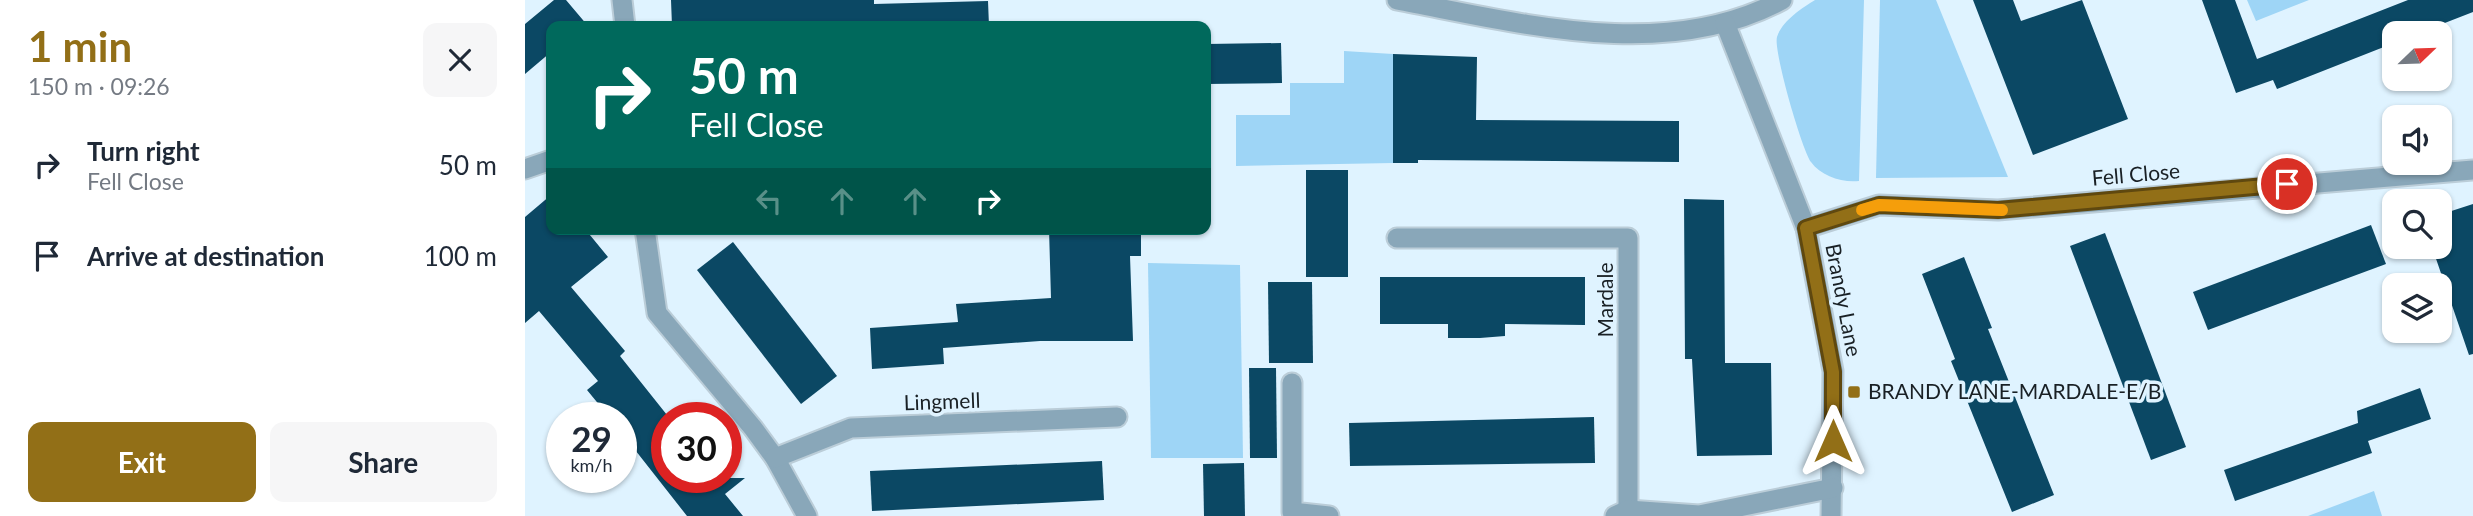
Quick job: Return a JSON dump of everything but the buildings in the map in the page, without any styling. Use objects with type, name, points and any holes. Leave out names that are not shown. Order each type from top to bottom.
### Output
[{"type":"street","points":[[622,0],[624,21]]},
{"type":"street","points":[[1397,0],[1486,17],[1632,34],[1725,23],[1782,0]]},
{"type":"street","name":"Brandy Lane","points":[[1725,23],[1806,228],[1833,372],[1831,516]]},
{"type":"street","points":[[525,169],[546,162]]},
{"type":"street","name":"Fell Close","points":[[1806,228],[1879,205],[1998,210],[2473,170]]},
{"type":"street","points":[[646,235],[657,313],[775,458],[807,516]]},
{"type":"street","name":"Mardale","points":[[1397,238],[1628,238],[1622,513],[1699,515],[1833,488]]},
{"type":"street","points":[[1292,383],[1292,512],[1329,516]]},
{"type":"street","name":"Lingmell","points":[[775,458],[851,428],[1117,417]]},
{"type":"shaded area","points":[[1815,0],[1864,0],[1859,181],[1832,178],[1815,167],[1801,139],[1789,100],[1777,37],[1788,20]]},
{"type":"shaded area","points":[[1880,0],[1936,0],[2008,177],[1876,178]]},
{"type":"shaded area","points":[[2247,0],[2309,0],[2256,21]]},
{"type":"shaded area","points":[[1344,51],[1393,54],[1393,163],[1236,166],[1236,115],[1290,115],[1290,83],[1344,83]]},
{"type":"shaded area","points":[[1148,263],[1240,265],[1243,458],[1151,458]]},
{"type":"shaded area","points":[[2374,491],[2382,516],[2308,516]]},
{"type":"slow traffic","points":[[1862,210],[1879,205],[2002,210]]},
{"type":"place","name":"BRANDY LANE-MARDALE-E/B","points":[[1854,392]]},
{"type":"route","points":[[1833,441],[1833,372],[1806,228],[1879,205],[1998,210],[2287,184]]}]
